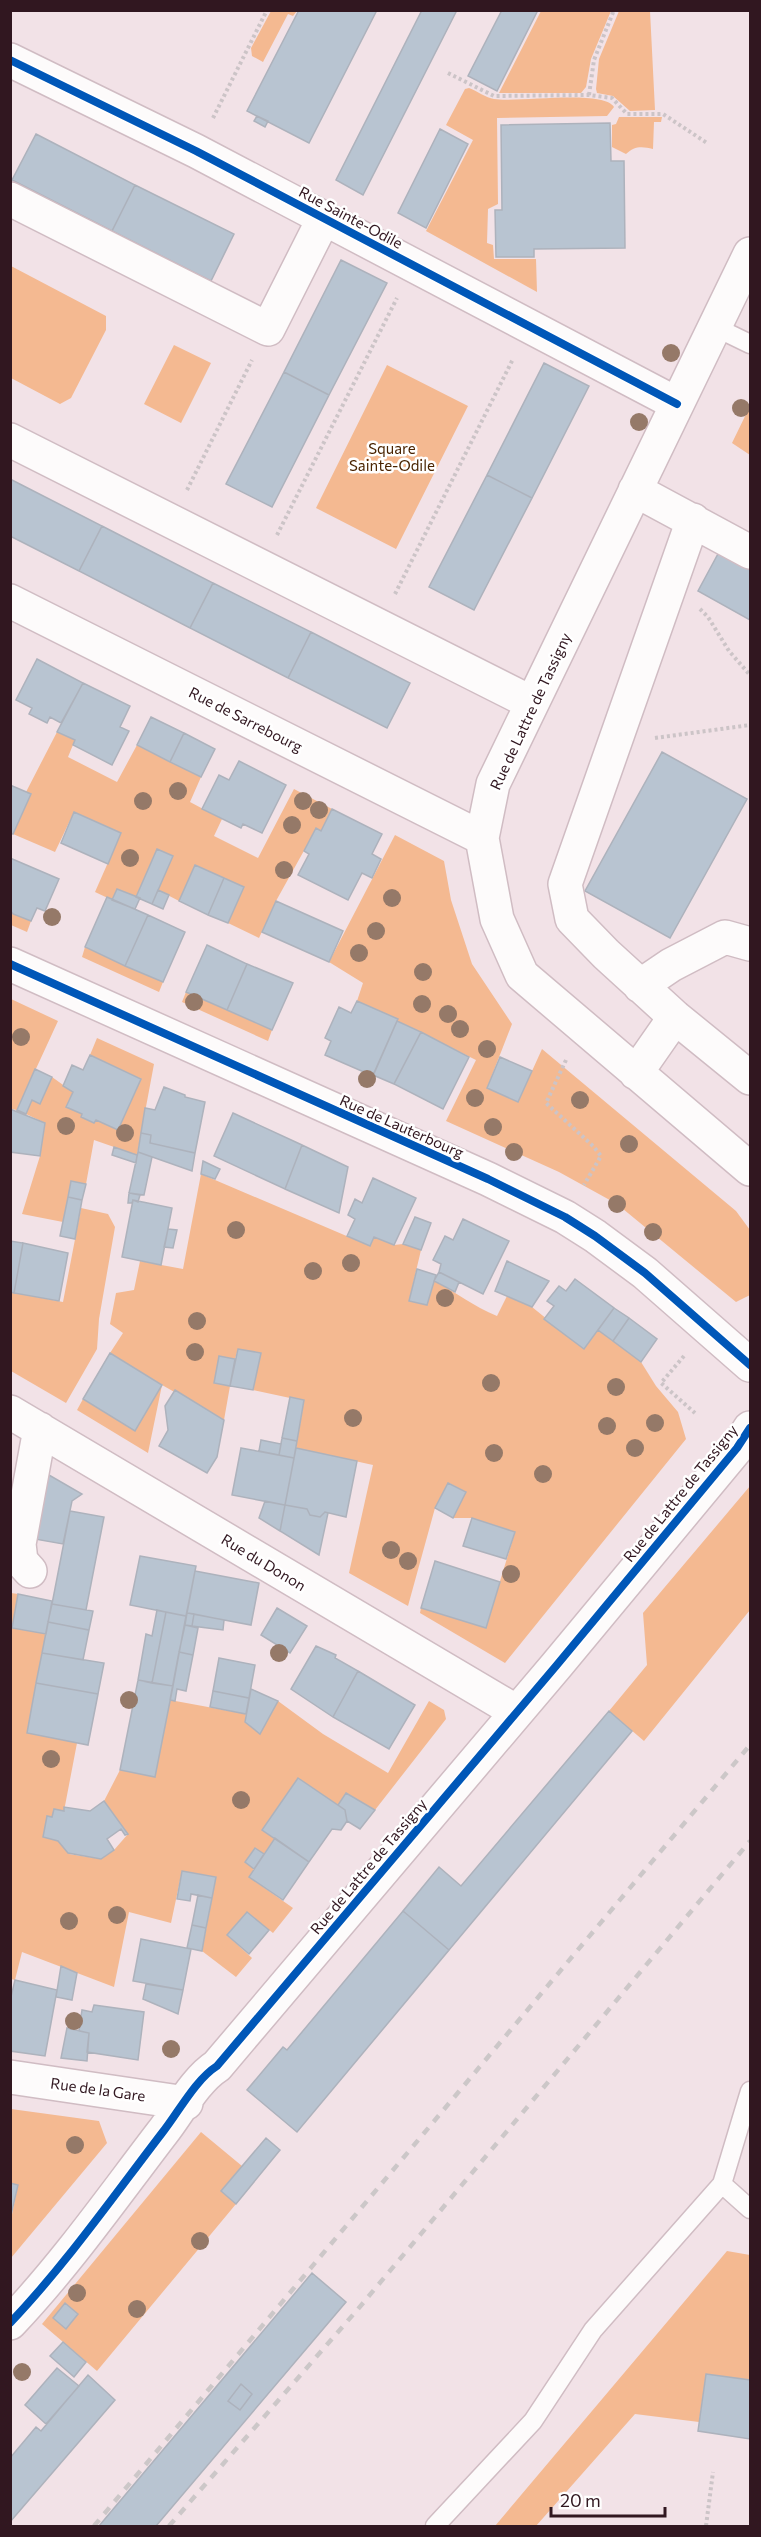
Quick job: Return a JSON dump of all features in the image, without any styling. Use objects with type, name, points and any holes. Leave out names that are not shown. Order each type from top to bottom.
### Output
[{"type":"street","name":"Rue Sainte-Odile","points":[[10,60],[196,151],[677,404]]},
{"type":"street","points":[[10,199],[268,329],[324,218]]},
{"type":"street","name":"Rue de Lattre de Tassigny","points":[[750,254],[493,784],[482,838],[497,919],[522,975],[750,1169]]},
{"type":"street","points":[[10,440],[380,624],[532,703]]},
{"type":"street","points":[[635,490],[750,552]]},
{"type":"street","points":[[693,520],[565,884],[572,919],[606,954],[675,1017],[747,1065]]},
{"type":"street","name":"Rue de Sarrebourg","points":[[10,601],[482,838]]},
{"type":"street","points":[[640,986],[671,965],[725,937],[750,944]]},
{"type":"street","name":"Rue de Lauterbourg","points":[[10,964],[488,1179],[565,1217],[645,1273],[700,1341],[750,1365]]},
{"type":"street","points":[[636,1073],[675,1017]]},
{"type":"street","name":"Rue du Donon","points":[[10,1412],[517,1712]]},
{"type":"street","name":"Rue de Lattre de Tassigny","points":[[10,2324],[40,2292],[186,2103],[206,2073],[217,2066],[517,1712],[737,1448],[750,1428]]},
{"type":"street","points":[[30,1571],[21,1561],[19,1544],[40,1429]]},
{"type":"street","name":"Rue de la Gare","points":[[10,2077],[186,2103]]},
{"type":"lane","points":[[715,327],[750,344]]},
{"type":"lane","points":[[435,2526],[533,2421],[593,2330],[722,2184],[750,2091]]},
{"type":"lane","points":[[722,2184],[750,2209]]},
{"type":"path","points":[[196,151],[267,10]]},
{"type":"path","points":[[589,95],[594,60],[614,10]]},
{"type":"path","points":[[448,73],[494,96],[589,95],[612,98],[627,114],[663,114],[707,143]]},
{"type":"path","points":[[262,566],[413,266]]},
{"type":"path","points":[[380,624],[530,327]]},
{"type":"path","points":[[172,520],[268,329]]},
{"type":"path","points":[[671,582],[708,617],[729,651],[750,675]]},
{"type":"path","points":[[616,740],[750,725]]},
{"type":"path","points":[[565,1217],[601,1156],[546,1103],[582,1027]]},
{"type":"path","points":[[695,1413],[661,1383],[700,1341]]},
{"type":"path","points":[[706,2526],[713,2472]]},
{"type":"green space","points":[[271,11],[297,11],[293,16],[288,14],[263,62],[252,56],[251,48]]},
{"type":"green space","points":[[541,11],[611,11],[591,59],[586,87],[581,93],[499,93]]},
{"type":"green space","points":[[619,11],[650,11],[655,110],[630,111],[613,96],[597,93],[599,59]]},
{"type":"green space","points":[[469,88],[494,99],[594,99],[607,102],[614,107],[607,116],[497,118],[498,204],[488,209],[487,243],[493,245],[494,259],[536,259],[537,292],[426,231],[473,140],[446,125],[465,89]]},
{"type":"green space","points":[[619,117],[662,117],[661,122],[654,122],[653,149],[638,147],[626,154],[612,147],[612,125],[616,124]]},
{"type":"green space","points":[[11,266],[106,316],[106,330],[71,398],[60,404],[11,378]]},
{"type":"green space","points":[[174,345],[211,363],[181,423],[144,404]]},
{"type":"green space","name":"Square Sainte-Odile","points":[[387,365],[468,406],[396,549],[316,508]]},
{"type":"green space","points":[[750,406],[750,455],[732,443]]},
{"type":"green space","points":[[57,732],[75,740],[68,757],[117,782],[137,745],[201,777],[190,802],[222,819],[214,836],[258,858],[294,789],[332,809],[321,831],[316,829],[276,901],[259,938],[228,923],[243,887],[195,865],[179,901],[158,890],[173,856],[157,849],[136,897],[117,889],[112,900],[95,892],[121,833],[74,812],[55,852],[13,834],[31,794],[26,792]]},
{"type":"green space","points":[[395,835],[444,861],[451,900],[472,964],[512,1024],[487,1088],[518,1102],[542,1049],[736,1211],[750,1230],[750,1295],[736,1302],[617,1204],[559,1172],[446,1121],[476,1060],[357,1001],[363,983],[329,962]]},
{"type":"green space","points":[[11,911],[31,921],[27,932],[11,925]]},
{"type":"green space","points":[[85,947],[163,982],[159,992],[82,957]]},
{"type":"green space","points":[[186,992],[272,1030],[268,1041],[182,1002]]},
{"type":"green space","points":[[11,999],[58,1021],[17,1110],[11,1109]]},
{"type":"green space","points":[[97,1038],[154,1064],[137,1155],[94,1140],[86,1184],[63,1222],[22,1214],[40,1156],[45,1123],[26,1114],[32,1100],[40,1103],[52,1077],[73,1092],[66,1107],[82,1114],[81,1117],[94,1123],[96,1120],[118,1130],[141,1079],[90,1055]]},
{"type":"green space","points":[[201,1174],[370,1246],[374,1237],[394,1245],[403,1244],[421,1250],[409,1301],[427,1305],[434,1281],[497,1316],[507,1296],[532,1307],[584,1349],[598,1330],[641,1362],[656,1386],[678,1412],[686,1439],[505,1663],[420,1613],[421,1608],[486,1627],[515,1532],[472,1518],[453,1518],[466,1492],[449,1483],[435,1508],[408,1606],[349,1573],[373,1465],[296,1448],[304,1401],[253,1390],[260,1353],[238,1349],[235,1359],[219,1357],[214,1383],[230,1386],[224,1420],[110,1353],[123,1333],[110,1324],[116,1293],[134,1290],[140,1261],[183,1269]]},
{"type":"green space","points":[[81,1208],[108,1214],[115,1227],[99,1319],[97,1349],[66,1403],[11,1371],[10,1292],[63,1302]]},
{"type":"green space","points":[[162,1385],[148,1453],[77,1410],[83,1399],[135,1430]]},
{"type":"green space","points":[[750,1486],[750,1610],[644,1741],[609,1711],[647,1665],[643,1613]]},
{"type":"green space","points":[[11,1593],[18,1594],[12,1627],[46,1634],[77,1743],[64,1811],[54,1809],[52,1817],[47,1816],[43,1837],[58,1841],[69,1854],[101,1859],[114,1850],[128,1834],[104,1801],[120,1770],[155,1776],[170,1700],[246,1714],[245,1722],[259,1733],[278,1701],[323,1734],[388,1773],[429,1701],[444,1710],[446,1719],[375,1810],[346,1793],[338,1805],[298,1778],[262,1830],[275,1838],[264,1854],[255,1848],[245,1862],[254,1869],[249,1877],[293,1908],[273,1933],[247,1912],[227,1935],[252,1958],[236,1977],[202,1951],[216,1877],[182,1871],[171,1923],[129,1912],[114,1987],[22,1952],[15,1980],[11,1979]]},
{"type":"green space","points":[[11,2109],[99,2121],[107,2143],[11,2258],[11,2219],[18,2185],[11,2183]]},
{"type":"green space","points":[[201,2132],[242,2166],[221,2191],[236,2204],[97,2371],[42,2324]]},
{"type":"green space","points":[[727,2251],[750,2255],[750,2380],[706,2374],[699,2422],[635,2414],[536,2526],[495,2526]]},
{"type":"building","points":[[299,10],[377,10],[309,143],[247,111]]},
{"type":"building","points":[[422,10],[457,10],[363,195],[336,180]]},
{"type":"building","points":[[502,10],[538,10],[497,91],[468,76]]},
{"type":"building","points":[[257,116],[268,121],[265,127],[254,121]]},
{"type":"building","points":[[610,123],[611,161],[624,161],[625,248],[534,249],[534,257],[496,257],[495,210],[502,210],[501,125]]},
{"type":"building","points":[[440,129],[468,144],[426,228],[398,213]]},
{"type":"building","points":[[36,134],[135,185],[112,231],[12,180]]},
{"type":"building","points":[[135,185],[234,234],[211,281],[112,231]]},
{"type":"building","points":[[341,260],[387,283],[329,395],[284,372]]},
{"type":"building","points":[[544,363],[589,386],[532,498],[487,475]]},
{"type":"building","points":[[284,372],[329,395],[272,507],[226,484]]},
{"type":"building","points":[[487,475],[532,498],[474,610],[429,587]]},
{"type":"building","points":[[10,479],[102,526],[79,571],[10,536]]},
{"type":"building","points":[[102,526],[213,583],[190,628],[79,571]]},
{"type":"building","points":[[719,552],[750,569],[750,620],[698,591]]},
{"type":"building","points":[[213,583],[311,632],[288,678],[190,628]]},
{"type":"building","points":[[311,632],[410,683],[387,728],[288,678]]},
{"type":"building","points":[[37,659],[83,683],[61,723],[50,717],[47,723],[29,714],[32,708],[16,700]]},
{"type":"building","points":[[83,683],[130,706],[120,727],[129,731],[112,765],[73,745],[75,740],[57,732]]},
{"type":"building","points":[[151,717],[184,733],[170,762],[137,745]]},
{"type":"building","points":[[184,733],[215,749],[201,777],[170,762]]},
{"type":"building","points":[[662,752],[747,799],[670,938],[585,891]]},
{"type":"building","points":[[239,761],[286,785],[262,833],[243,824],[241,828],[202,809],[219,775],[229,780]]},
{"type":"building","points":[[10,785],[31,794],[13,834],[10,833]]},
{"type":"building","points":[[332,809],[382,834],[372,854],[381,859],[372,878],[362,873],[348,900],[298,875],[309,854],[304,851],[316,828],[321,831]]},
{"type":"building","points":[[74,812],[121,833],[108,864],[61,843]]},
{"type":"building","points":[[157,849],[173,856],[152,904],[136,897]]},
{"type":"building","points":[[10,858],[59,879],[45,911],[37,908],[31,921],[13,914],[10,910]]},
{"type":"building","points":[[195,865],[224,878],[208,915],[179,901]]},
{"type":"building","points":[[224,878],[244,887],[228,923],[208,915]]},
{"type":"building","points":[[117,889],[140,898],[135,909],[112,900]]},
{"type":"building","points":[[158,890],[169,895],[163,909],[152,904]]},
{"type":"building","points":[[107,897],[148,915],[125,966],[85,947]]},
{"type":"building","points":[[276,901],[343,931],[329,962],[262,932]]},
{"type":"building","points":[[148,915],[185,932],[163,982],[125,966]]},
{"type":"building","points":[[207,945],[247,964],[227,1010],[186,992]]},
{"type":"building","points":[[247,964],[293,983],[272,1030],[227,1010]]},
{"type":"building","points":[[357,1001],[398,1019],[373,1076],[325,1055],[331,1041],[325,1038],[339,1007],[351,1013]]},
{"type":"building","points":[[397,1021],[421,1032],[394,1084],[373,1075]]},
{"type":"building","points":[[421,1032],[469,1057],[443,1109],[394,1084]]},
{"type":"building","points":[[90,1055],[141,1079],[118,1130],[96,1120],[94,1123],[81,1117],[82,1114],[66,1107],[73,1092],[63,1086],[72,1065],[83,1070]]},
{"type":"building","points":[[500,1057],[532,1071],[518,1102],[487,1088]]},
{"type":"building","points":[[35,1069],[52,1077],[40,1104],[32,1100],[26,1114],[17,1110]]},
{"type":"building","points":[[164,1087],[185,1095],[185,1097],[205,1102],[195,1153],[150,1143],[151,1135],[141,1133],[145,1108],[155,1110]]},
{"type":"building","points":[[10,1109],[45,1123],[40,1156],[10,1152]]},
{"type":"building","points":[[233,1113],[302,1145],[285,1189],[214,1156]]},
{"type":"building","points":[[141,1133],[151,1135],[150,1143],[195,1153],[192,1171],[138,1152]]},
{"type":"building","points":[[302,1145],[348,1167],[339,1213],[285,1189]]},
{"type":"building","points":[[114,1147],[137,1155],[136,1163],[112,1155]]},
{"type":"building","points":[[138,1152],[152,1157],[144,1195],[129,1193]]},
{"type":"building","points":[[203,1161],[220,1169],[215,1179],[201,1174]]},
{"type":"building","points":[[373,1178],[416,1198],[394,1245],[374,1237],[370,1246],[347,1236],[355,1219],[348,1215],[355,1199],[362,1203]]},
{"type":"building","points":[[71,1181],[86,1184],[82,1200],[68,1197]]},
{"type":"building","points":[[129,1193],[140,1195],[138,1202],[133,1200],[132,1203],[128,1203]]},
{"type":"building","points":[[68,1197],[82,1200],[75,1239],[60,1236]]},
{"type":"building","points":[[133,1200],[172,1208],[161,1265],[122,1257]]},
{"type":"building","points":[[415,1217],[431,1223],[421,1250],[403,1244]]},
{"type":"building","points":[[463,1219],[509,1241],[483,1294],[439,1272],[441,1264],[433,1260],[445,1236],[453,1240]]},
{"type":"building","points":[[168,1229],[177,1230],[173,1248],[164,1247]]},
{"type":"building","points":[[10,1241],[23,1243],[14,1293],[10,1292]]},
{"type":"building","points":[[23,1243],[68,1253],[59,1301],[14,1293]]},
{"type":"building","points":[[507,1261],[549,1281],[532,1307],[495,1291]]},
{"type":"building","points":[[417,1269],[436,1275],[427,1305],[409,1301]]},
{"type":"building","points":[[439,1272],[459,1282],[455,1292],[434,1281]]},
{"type":"building","points":[[575,1279],[614,1308],[584,1349],[544,1319],[554,1306],[547,1301],[559,1286],[566,1291]]},
{"type":"building","points":[[614,1308],[629,1318],[613,1341],[598,1330]]},
{"type":"building","points":[[629,1318],[657,1339],[641,1362],[613,1341]]},
{"type":"building","points":[[238,1349],[261,1353],[253,1390],[230,1386]]},
{"type":"building","points":[[110,1353],[162,1385],[135,1431],[83,1399]]},
{"type":"building","points":[[219,1356],[235,1359],[230,1386],[214,1383]]},
{"type":"building","points":[[175,1390],[224,1420],[217,1457],[207,1473],[159,1446],[168,1430],[165,1406]]},
{"type":"building","points":[[290,1397],[304,1400],[297,1441],[282,1438]]},
{"type":"building","points":[[282,1438],[297,1441],[294,1458],[279,1455]]},
{"type":"building","points":[[261,1440],[281,1444],[279,1455],[259,1451]]},
{"type":"building","points":[[241,1448],[294,1458],[285,1505],[232,1495]]},
{"type":"building","points":[[296,1448],[357,1461],[346,1517],[325,1512],[320,1517],[310,1515],[307,1509],[285,1505]]},
{"type":"building","points":[[42,1471],[82,1494],[72,1501],[63,1544],[29,1538]]},
{"type":"building","points":[[448,1483],[466,1492],[453,1518],[435,1508]]},
{"type":"building","points":[[265,1501],[285,1505],[280,1531],[259,1518]]},
{"type":"building","points":[[285,1505],[307,1509],[310,1515],[320,1517],[325,1512],[328,1513],[319,1555],[280,1531]]},
{"type":"building","points":[[70,1511],[104,1517],[86,1610],[52,1604]]},
{"type":"building","points":[[472,1518],[515,1532],[506,1559],[463,1546]]},
{"type":"building","points":[[140,1556],[196,1566],[186,1616],[130,1605]]},
{"type":"building","points":[[435,1561],[500,1582],[486,1628],[421,1608]]},
{"type":"building","points":[[195,1571],[259,1583],[251,1625],[187,1613]]},
{"type":"building","points":[[18,1594],[52,1601],[46,1634],[12,1628]]},
{"type":"building","points":[[52,1604],[93,1611],[89,1630],[48,1622]]},
{"type":"building","points":[[277,1608],[307,1626],[290,1653],[261,1635]]},
{"type":"building","points":[[157,1610],[166,1612],[152,1683],[138,1680],[146,1634],[152,1636]]},
{"type":"building","points":[[166,1612],[186,1616],[173,1686],[152,1683]]},
{"type":"building","points":[[187,1613],[194,1614],[192,1626],[185,1625]]},
{"type":"building","points":[[194,1614],[224,1620],[223,1630],[192,1626]]},
{"type":"building","points":[[48,1622],[89,1630],[83,1660],[42,1653]]},
{"type":"building","points":[[185,1625],[198,1628],[193,1655],[179,1652]]},
{"type":"building","points":[[316,1646],[336,1655],[335,1658],[358,1671],[333,1717],[291,1689]]},
{"type":"building","points":[[179,1652],[193,1655],[186,1691],[177,1689],[175,1701],[170,1700]]},
{"type":"building","points":[[42,1653],[104,1663],[98,1694],[36,1683]]},
{"type":"building","points":[[219,1658],[255,1665],[249,1698],[213,1691]]},
{"type":"building","points":[[358,1671],[415,1705],[389,1749],[333,1717]]},
{"type":"building","points":[[138,1680],[173,1686],[155,1777],[120,1770]]},
{"type":"building","points":[[36,1683],[98,1694],[88,1745],[27,1733]]},
{"type":"building","points":[[251,1689],[278,1701],[260,1734],[245,1722]]},
{"type":"building","points":[[213,1691],[249,1698],[246,1714],[210,1707]]},
{"type":"building","points":[[609,1711],[632,1731],[449,1950],[403,1911],[439,1867],[461,1886]]},
{"type":"building","points":[[298,1778],[345,1810],[347,1821],[341,1830],[332,1829],[309,1862],[262,1830]]},
{"type":"building","points":[[346,1793],[375,1810],[360,1829],[347,1821],[345,1810],[338,1805]]},
{"type":"building","points":[[104,1801],[128,1834],[125,1835],[121,1829],[107,1839],[114,1850],[101,1859],[68,1853],[58,1841],[43,1837],[47,1816],[52,1817],[54,1809],[64,1811],[64,1807],[90,1811]]},
{"type":"building","points":[[275,1838],[309,1862],[283,1900],[249,1877]]},
{"type":"building","points":[[255,1848],[264,1854],[254,1869],[245,1862]]},
{"type":"building","points":[[182,1871],[216,1877],[212,1898],[191,1894],[190,1901],[177,1899]]},
{"type":"building","points":[[198,1895],[212,1898],[206,1928],[192,1925]]},
{"type":"building","points":[[403,1911],[449,1950],[297,2132],[247,2090],[283,2047],[287,2050]]},
{"type":"building","points":[[247,1912],[269,1930],[249,1954],[227,1935]]},
{"type":"building","points":[[192,1925],[206,1928],[202,1951],[187,1948]]},
{"type":"building","points":[[141,1939],[191,1949],[183,1990],[133,1981]]},
{"type":"building","points":[[61,1966],[77,1973],[72,2000],[56,1997]]},
{"type":"building","points":[[15,1980],[57,1990],[45,2056],[10,2051],[10,2001]]},
{"type":"building","points":[[146,1984],[183,1990],[178,2014],[143,1999]]},
{"type":"building","points":[[94,2005],[144,2012],[138,2060],[87,2052],[89,2033],[79,2031],[82,2010],[92,2012]]},
{"type":"building","points":[[67,2028],[89,2033],[87,2061],[61,2058]]},
{"type":"building","points":[[266,2138],[280,2150],[236,2204],[221,2191]]},
{"type":"building","points":[[10,2183],[18,2185],[10,2219]]},
{"type":"building","points":[[312,2273],[346,2302],[156,2526],[99,2526]]},
{"type":"building","points":[[65,2303],[78,2314],[66,2329],[53,2318]]},
{"type":"building","points":[[63,2342],[86,2362],[74,2377],[50,2356]]},
{"type":"building","points":[[57,2368],[79,2386],[46,2424],[25,2405]]},
{"type":"building","points":[[706,2374],[750,2380],[750,2439],[698,2431]]},
{"type":"building","points":[[88,2375],[115,2400],[10,2522],[10,2458],[36,2427],[41,2431]]},
{"type":"building","points":[[241,2384],[252,2394],[240,2410],[228,2401]]},
{"type":"railway","points":[[94,2526],[750,1745]]},
{"type":"railway","points":[[169,2526],[358,2309],[750,1841]]},
{"type":"cycle path","points":[[10,60],[196,151],[677,404]]},
{"type":"cycle path","points":[[10,964],[488,1179],[565,1217],[645,1273],[750,1365]]},
{"type":"cycle path","points":[[10,2323],[89,2230],[194,2088],[217,2066],[556,1666],[737,1448],[750,1428]]}]
